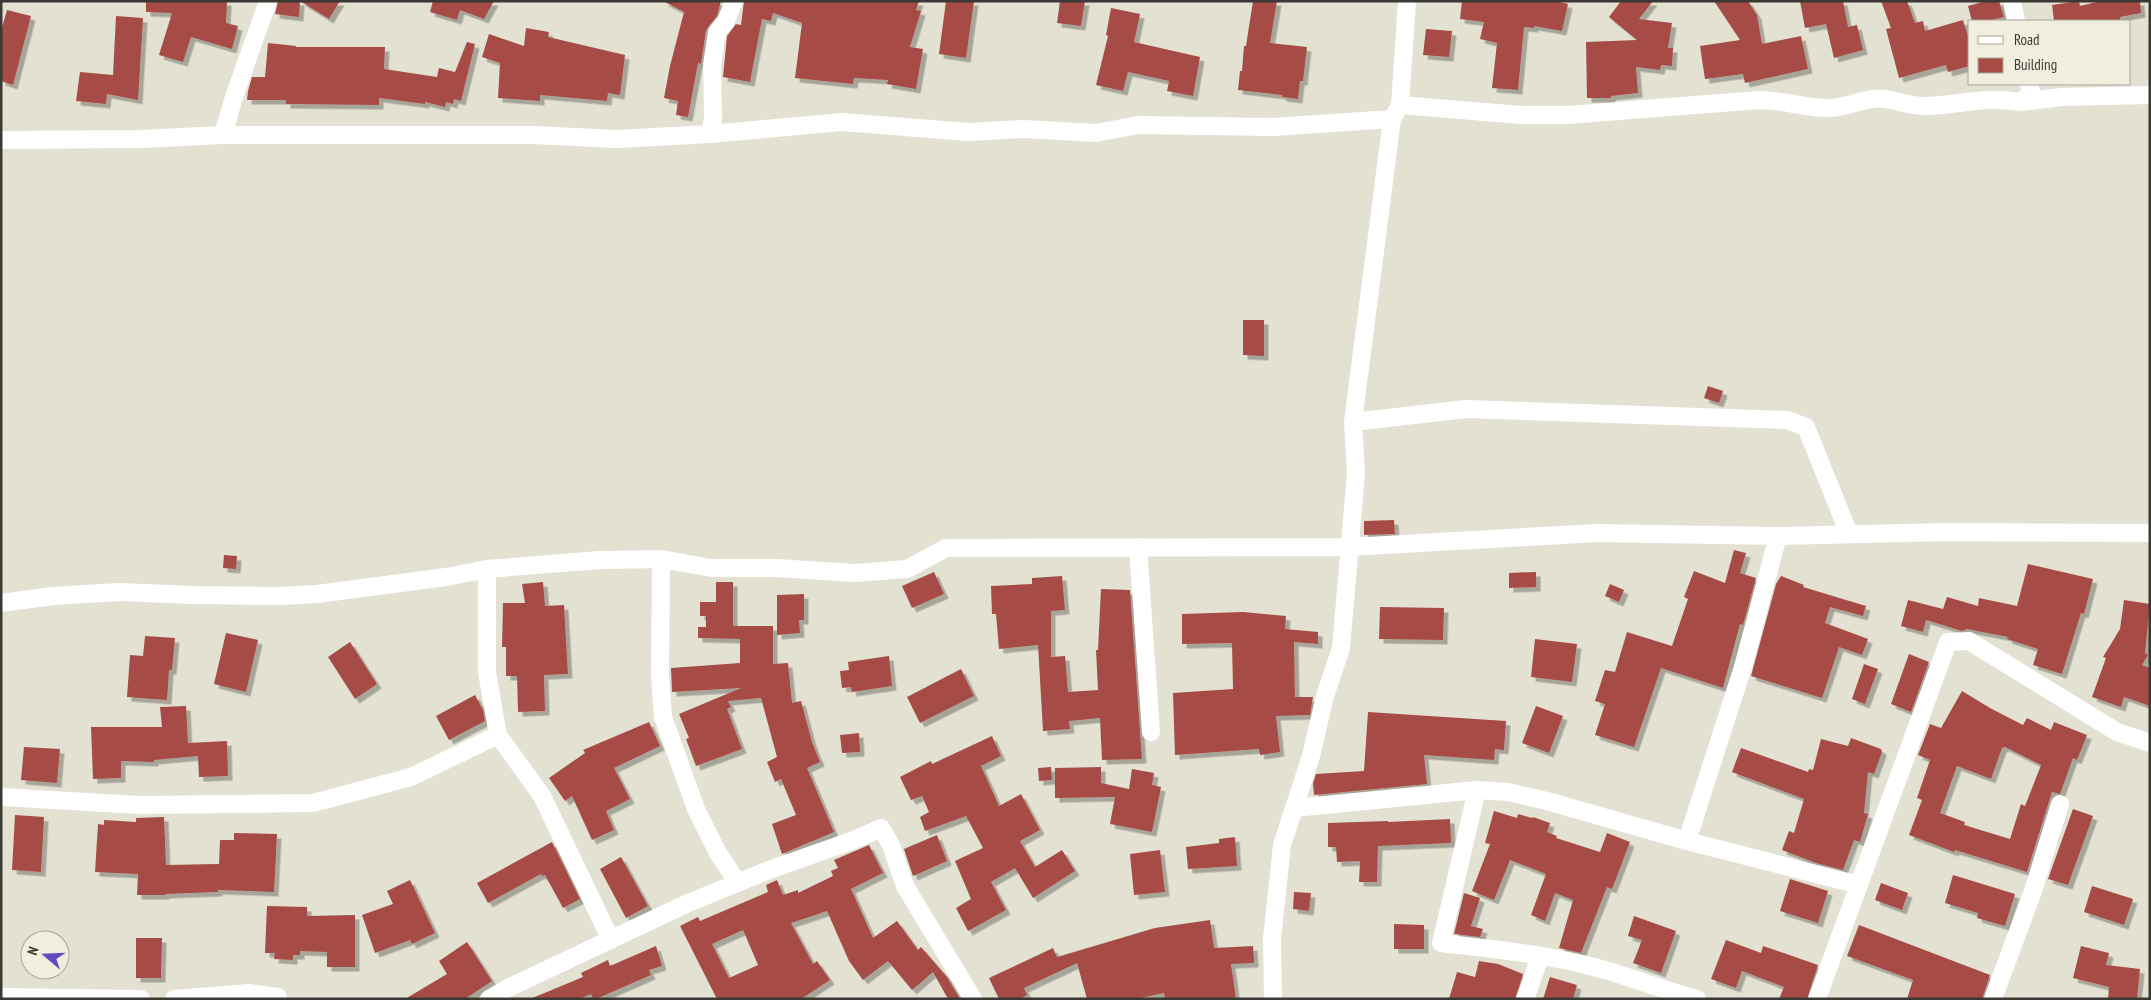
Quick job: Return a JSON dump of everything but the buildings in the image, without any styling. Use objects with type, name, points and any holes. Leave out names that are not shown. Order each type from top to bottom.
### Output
[{"type":"street","points":[[223,135],[234,97],[268,1]]},
{"type":"street","points":[[710,134],[713,118],[712,65],[716,32],[726,21],[734,1]]},
{"type":"street","points":[[1273,999],[1272,939],[1282,845],[1311,756],[1325,696],[1341,648],[1356,473],[1353,422],[1396,112],[1406,1]]},
{"type":"street","points":[[2012,1],[2016,20]]},
{"type":"street","points":[[2021,102],[2031,92],[2030,85]]},
{"type":"street","points":[[1,140],[141,139],[223,135],[533,135],[617,139],[710,134],[842,122],[969,132],[1023,129],[1096,133],[1138,125],[1273,127],[1396,112],[1568,115],[1696,107],[1760,100],[1774,100],[1829,108],[1853,105],[1872,99],[1925,106],[2006,99],[2021,102],[2062,97],[2150,94]]},
{"type":"street","points":[[1353,422],[1466,409],[1787,420],[1806,427],[1849,534]]},
{"type":"street","points":[[2,607],[53,596],[120,592],[194,596],[317,594],[446,577],[487,569],[590,560],[661,559],[711,568],[776,568],[855,573],[907,569],[946,548],[1350,547],[1597,533],[1778,536],[1948,532],[2150,533]]},
{"type":"street","points":[[1688,841],[1743,667],[1778,536]]},
{"type":"street","points":[[1138,547],[1151,732]]},
{"type":"street","points":[[661,559],[660,676],[663,717],[696,808],[718,853],[738,883]]},
{"type":"street","points":[[487,569],[487,672],[498,735],[542,796],[611,940]]},
{"type":"street","points":[[1817,999],[1948,642],[1969,641],[2117,732],[2150,743]]},
{"type":"street","points":[[1,797],[138,805],[313,802],[411,777],[498,735]]},
{"type":"street","points":[[1294,808],[1477,790],[1508,792],[1547,800],[1688,841],[1858,885]]},
{"type":"street","points":[[1477,790],[1442,942],[1594,967],[1668,992],[1697,999]]},
{"type":"street","points":[[1993,999],[2033,892],[2060,804]]},
{"type":"street","points":[[491,998],[686,904],[881,828],[891,845],[905,886],[973,999]]},
{"type":"street","points":[[1525,999],[1540,957]]},
{"type":"street","points":[[174,999],[249,993],[278,998]]},
{"type":"street","points":[[1,996],[141,999]]}]
